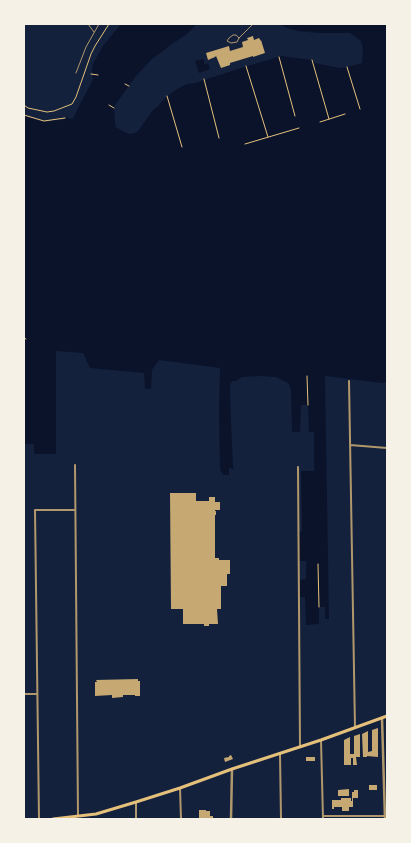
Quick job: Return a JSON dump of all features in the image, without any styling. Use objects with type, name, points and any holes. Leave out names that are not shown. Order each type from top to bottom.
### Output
[{"type":"main road","points":[[53,819],[88,817],[180,788],[387,716]]},
{"type":"street","points":[[349,381],[355,728]]},
{"type":"street","points":[[350,445],[387,448]]},
{"type":"street","points":[[75,465],[78,817]]},
{"type":"street","points":[[298,467],[300,746]]},
{"type":"street","points":[[39,819],[35,510],[75,510]]},
{"type":"street","points":[[24,694],[37,694]]},
{"type":"street","points":[[321,740],[323,818],[385,817],[382,718]]},
{"type":"street","points":[[280,754],[281,819]]},
{"type":"street","points":[[232,769],[232,819]]},
{"type":"street","points":[[180,788],[181,819]]},
{"type":"street","points":[[136,802],[136,819]]},
{"type":"lane","points":[[88,24],[94,32]]},
{"type":"lane","points":[[76,73],[80,60],[99,24]]},
{"type":"lane","points":[[239,38],[236,35],[232,35],[227,41],[234,43],[238,40],[253,24]]},
{"type":"path","points":[[24,105],[28,108],[47,112],[72,104],[76,97],[91,54],[110,24]]},
{"type":"path","points":[[279,57],[295,116]]},
{"type":"path","points":[[312,60],[329,119]]},
{"type":"path","points":[[246,66],[268,137]]},
{"type":"path","points":[[347,67],[360,109]]},
{"type":"path","points":[[91,74],[98,75]]},
{"type":"path","points":[[204,79],[219,138]]},
{"type":"path","points":[[168,96],[182,147]]},
{"type":"path","points":[[109,105],[114,108]]},
{"type":"path","points":[[320,122],[345,114]]},
{"type":"path","points":[[24,115],[44,121],[65,118]]},
{"type":"path","points":[[246,144],[299,128]]},
{"type":"path","points":[[307,376],[308,405]]},
{"type":"path","points":[[24,426],[24,444]]},
{"type":"path","points":[[318,564],[319,607]]},
{"type":"water","points":[[121,24],[197,24],[187,34],[152,59],[136,76],[115,105],[114,116],[116,127],[126,133],[131,134],[139,130],[152,111],[167,96],[187,84],[195,83],[281,56],[312,60],[315,63],[340,68],[362,63],[363,49],[361,41],[350,33],[318,33],[297,31],[279,24],[387,24],[387,382],[382,383],[325,376],[329,619],[325,619],[325,607],[319,607],[319,624],[306,625],[305,597],[300,597],[300,580],[306,579],[306,561],[299,561],[299,532],[302,531],[301,471],[314,471],[314,432],[309,432],[308,405],[301,405],[300,432],[292,432],[291,391],[289,384],[286,382],[276,377],[259,376],[243,377],[231,383],[231,422],[234,469],[229,468],[229,475],[224,475],[220,469],[220,368],[159,360],[152,370],[151,389],[145,389],[144,373],[90,368],[83,353],[56,351],[56,454],[34,454],[34,444],[24,444],[24,116],[44,122],[66,119],[66,117],[70,119],[73,118],[93,79],[93,64],[103,46]]},
{"type":"water","points":[[203,59],[205,65],[208,63],[210,69],[199,73],[195,61]]},
{"type":"building","points":[[253,36],[254,40],[259,38],[261,40],[265,53],[230,63],[230,65],[221,68],[216,56],[208,60],[206,53],[229,46],[230,51],[243,47],[242,42]]},
{"type":"building","points":[[170,493],[196,493],[196,501],[209,501],[209,497],[215,497],[215,502],[220,502],[220,510],[215,510],[215,558],[219,558],[219,560],[230,560],[230,574],[227,574],[227,586],[221,586],[221,609],[217,609],[218,624],[209,624],[209,626],[204,626],[204,624],[183,624],[183,609],[171,609]]},
{"type":"building","points":[[138,679],[138,681],[140,681],[140,696],[123,695],[123,697],[112,698],[112,695],[95,696],[96,680]]},
{"type":"building","points":[[378,728],[378,757],[363,757],[362,734],[368,731],[368,752],[372,751],[372,730]]},
{"type":"building","points":[[360,734],[360,757],[356,757],[357,765],[353,765],[353,758],[351,758],[351,765],[344,765],[344,740],[350,737],[350,754],[354,754],[354,736]]},
{"type":"building","points":[[231,755],[233,759],[225,762],[224,758]]},
{"type":"building","points":[[306,757],[315,757],[315,761],[306,761]]},
{"type":"building","points":[[369,785],[377,785],[377,790],[369,790]]},
{"type":"building","points":[[349,789],[349,796],[338,796],[338,790]]},
{"type":"building","points":[[354,790],[358,790],[358,798],[353,798],[353,807],[349,807],[349,811],[342,811],[342,807],[334,807],[334,809],[332,809],[332,800],[351,798],[352,801],[352,792],[354,792]]},
{"type":"building","points":[[199,810],[210,811],[210,816],[213,816],[213,819],[199,819]]}]
